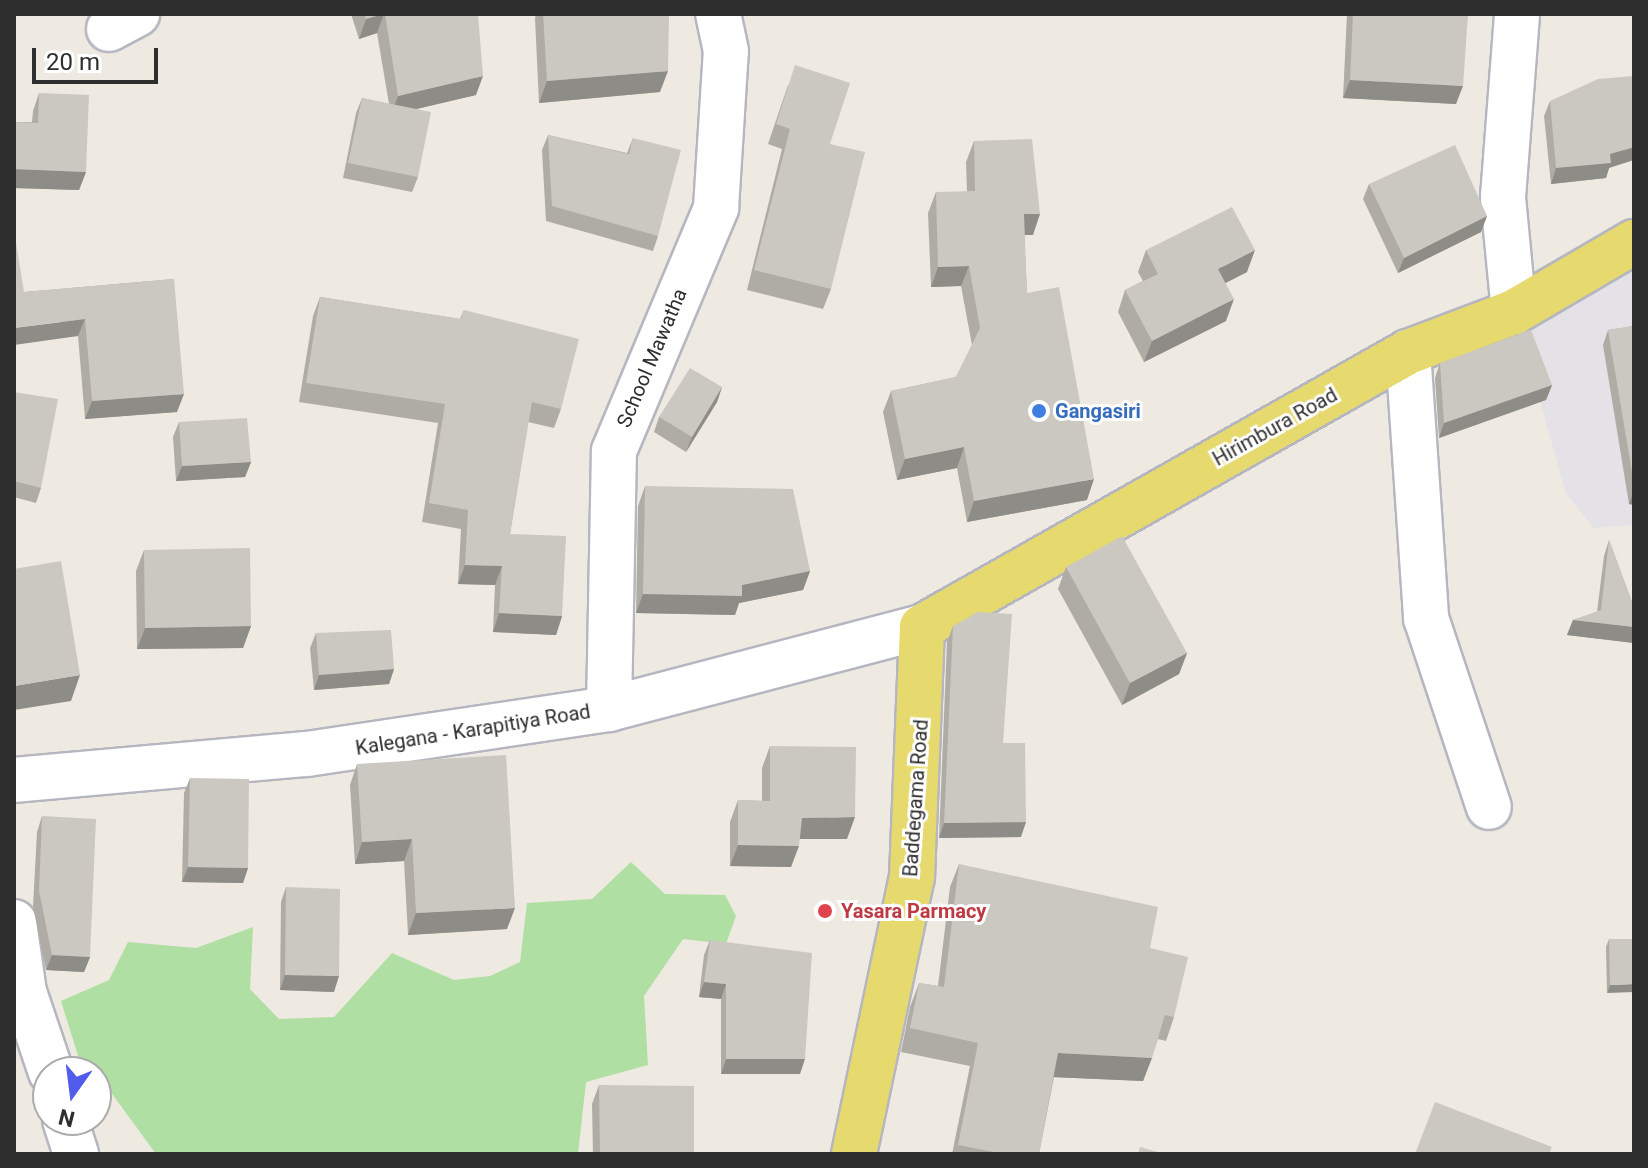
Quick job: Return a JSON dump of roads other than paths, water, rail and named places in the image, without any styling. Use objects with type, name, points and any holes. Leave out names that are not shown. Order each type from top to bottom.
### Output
[{"type":"main road","name":"Hirimbura Road","points":[[922,627],[1408,352],[1514,312],[1629,253]]},
{"type":"main road","name":"Baddegama Road","points":[[854,1154],[912,877],[922,627]]},
{"type":"street","name":"School Mawatha","points":[[609,709],[614,451],[716,208],[726,51],[718,14]]},
{"type":"street","points":[[1514,312],[1503,197],[1517,14]]},
{"type":"street","points":[[1408,352],[1426,618],[1489,807]]},
{"type":"street","name":"Kalegana - Karapitiya Road","points":[[14,780],[307,754],[609,709],[922,627]]},
{"type":"street","points":[[14,922],[35,1055]]},
{"type":"place","name":"Gangasiri","points":[[1039,411]]},
{"type":"place","name":"Yasara Parmacy","points":[[825,911]]}]
